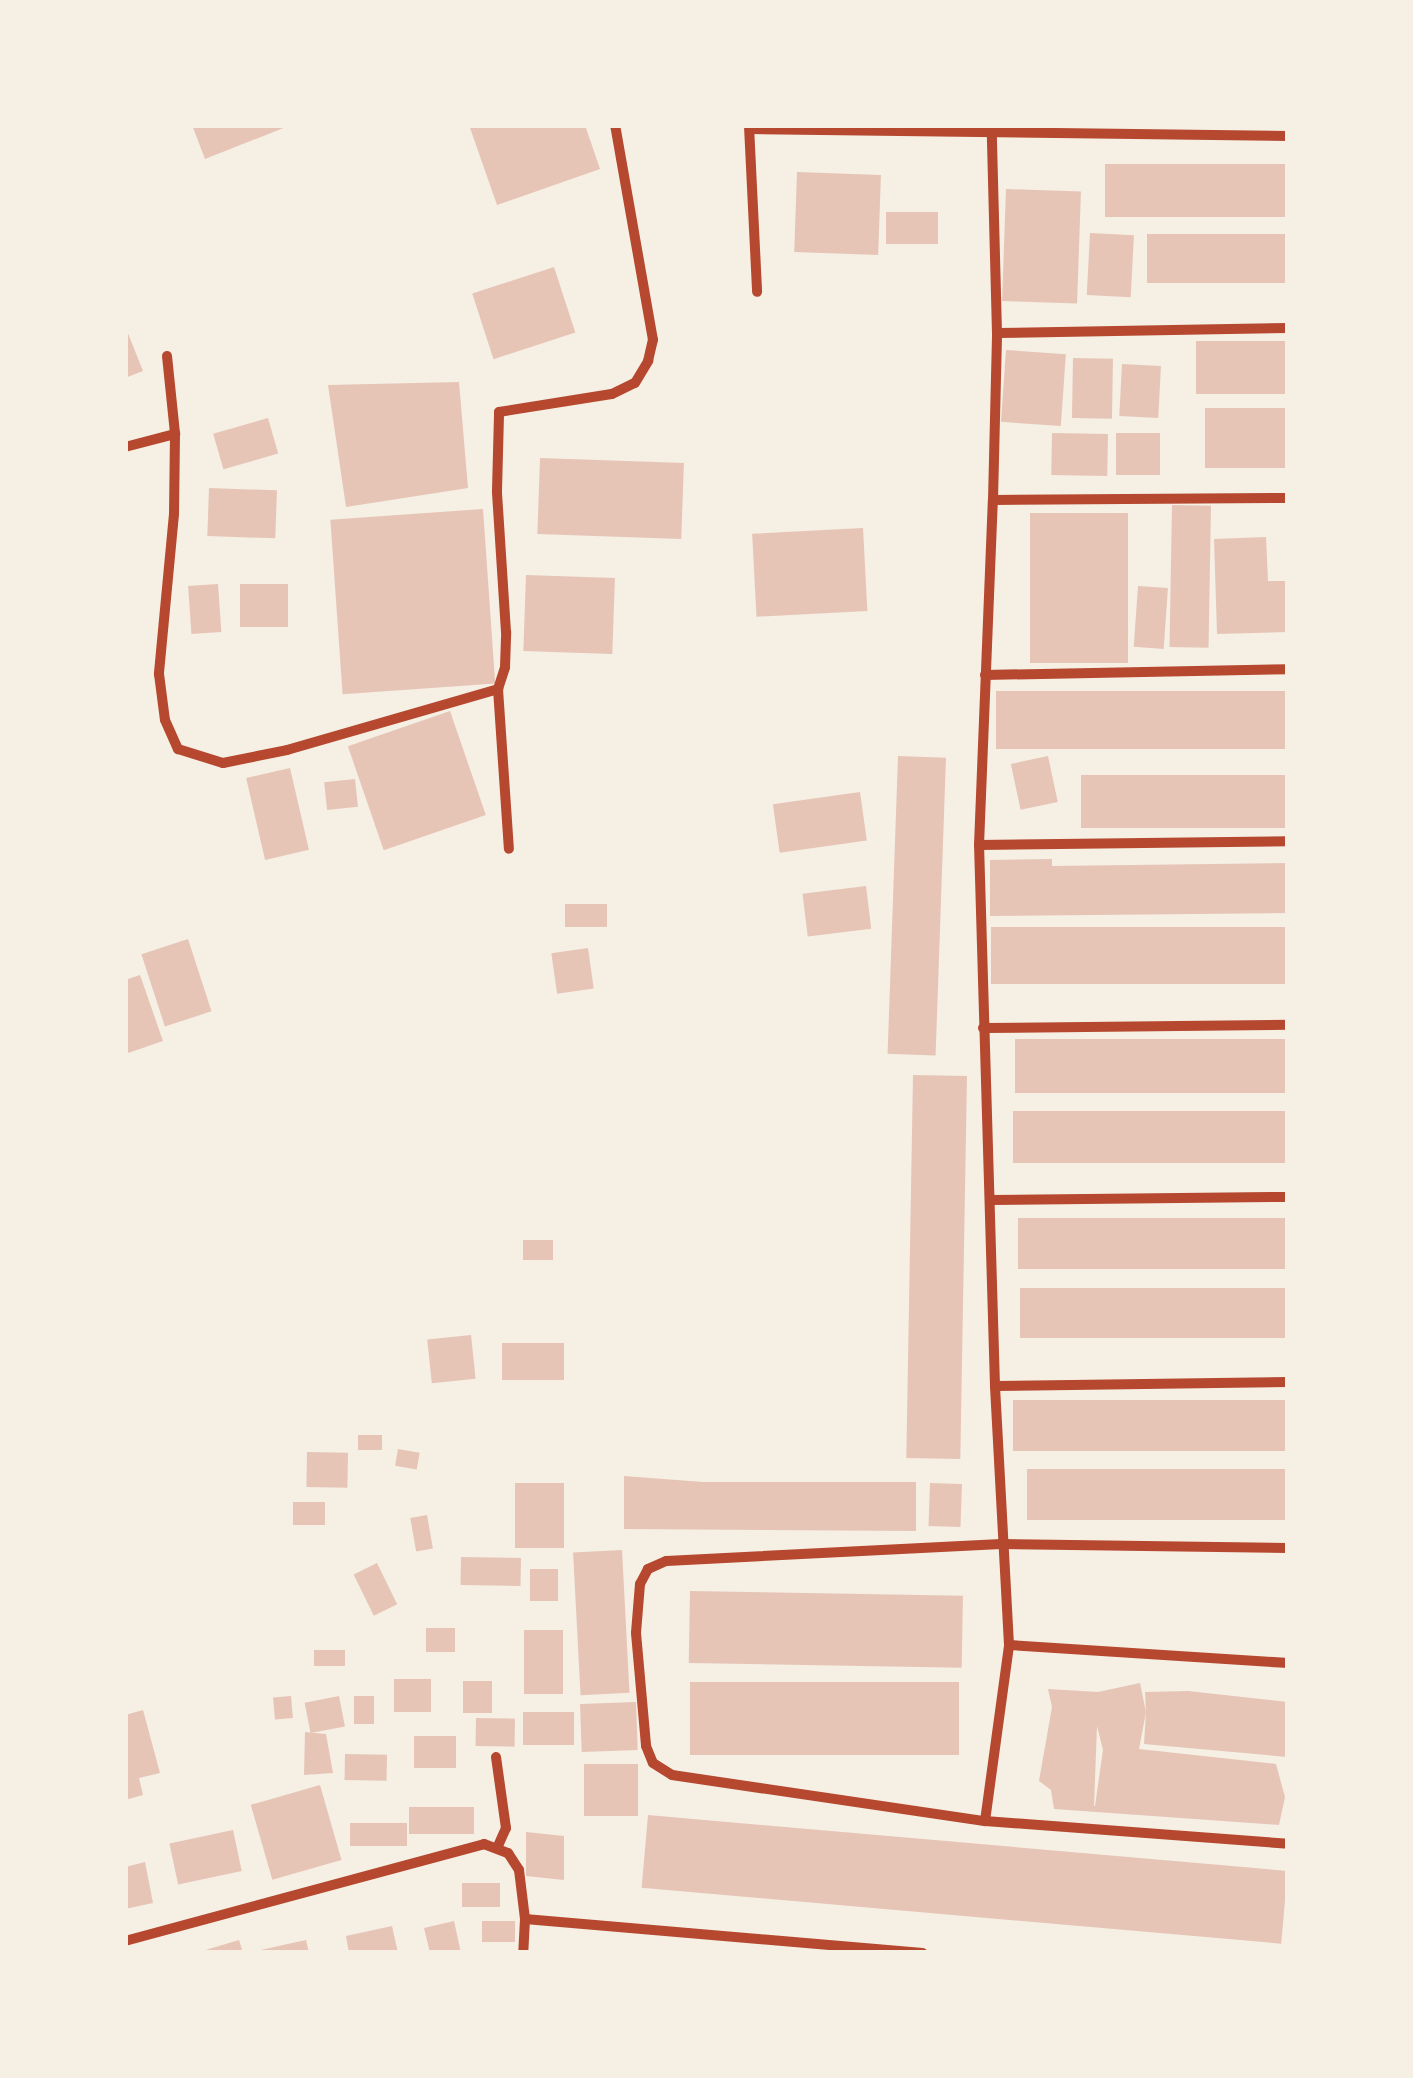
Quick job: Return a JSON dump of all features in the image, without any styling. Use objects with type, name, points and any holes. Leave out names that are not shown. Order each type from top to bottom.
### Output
[{"type":"street","points":[[508,849],[498,689],[505,667],[506,632],[497,491],[498,412],[612,394],[636,382],[653,340],[615,125]]},
{"type":"street","points":[[757,292],[749,127],[1288,136]]},
{"type":"street","points":[[985,1820],[1009,1645],[995,1386],[979,845],[997,333],[994,130]]},
{"type":"street","points":[[997,333],[1288,328]]},
{"type":"street","points":[[168,356],[175,434],[174,514],[159,674],[165,720],[178,749],[223,763],[498,689]]},
{"type":"street","points":[[125,447],[175,434]]},
{"type":"street","points":[[993,500],[1288,498]]},
{"type":"street","points":[[985,676],[1288,669]]},
{"type":"street","points":[[979,845],[1288,842]]},
{"type":"street","points":[[983,1028],[1288,1025]]},
{"type":"street","points":[[991,1200],[1288,1197]]},
{"type":"street","points":[[995,1386],[1288,1382]]},
{"type":"street","points":[[1288,1548],[1001,1544],[666,1561],[648,1569],[636,1606],[646,1746],[653,1763],[690,1780],[985,1820],[1288,1844]]},
{"type":"street","points":[[1009,1645],[1288,1663]]},
{"type":"street","points":[[496,1757],[506,1828],[498,1846]]},
{"type":"street","points":[[498,1846],[518,1870],[525,1919],[523,1953]]},
{"type":"street","points":[[125,1941],[467,1847],[498,1846]]},
{"type":"street","points":[[525,1919],[923,1953]]},
{"type":"building","points":[[192,125],[291,125],[205,159]]},
{"type":"building","points":[[469,125],[585,125],[600,169],[497,205]]},
{"type":"building","points":[[1105,164],[1288,164],[1288,217],[1105,217]]},
{"type":"building","points":[[797,172],[881,175],[878,255],[794,252]]},
{"type":"building","points":[[1006,189],[1081,192],[1077,304],[1002,301]]},
{"type":"building","points":[[886,212],[938,212],[938,244],[886,244]]},
{"type":"building","points":[[1090,233],[1134,235],[1131,297],[1087,295]]},
{"type":"building","points":[[1147,234],[1288,234],[1288,283],[1147,283]]},
{"type":"building","points":[[554,267],[575,333],[494,359],[472,294]]},
{"type":"building","points":[[125,326],[143,371],[125,378]]},
{"type":"building","points":[[1196,341],[1288,341],[1288,394],[1196,394]]},
{"type":"building","points":[[1006,350],[1066,354],[1061,426],[1001,422]]},
{"type":"building","points":[[1073,358],[1113,359],[1112,419],[1072,418]]},
{"type":"building","points":[[1122,364],[1161,366],[1158,418],[1119,416]]},
{"type":"building","points":[[459,382],[468,488],[346,507],[328,385]]},
{"type":"building","points":[[1205,408],[1288,408],[1288,468],[1205,468]]},
{"type":"building","points":[[268,418],[278,454],[223,469],[213,434]]},
{"type":"building","points":[[1052,433],[1108,434],[1107,476],[1051,475]]},
{"type":"building","points":[[1116,433],[1160,433],[1160,475],[1116,475]]},
{"type":"building","points":[[540,458],[684,463],[681,539],[537,534]]},
{"type":"building","points":[[209,488],[277,490],[275,538],[207,536]]},
{"type":"building","points":[[1172,505],[1211,506],[1209,648],[1170,647]]},
{"type":"building","points":[[483,509],[495,684],[343,694],[330,520]]},
{"type":"building","points":[[1030,513],[1128,513],[1128,663],[1030,663]]},
{"type":"building","points":[[863,528],[867,611],[756,617],[752,534]]},
{"type":"building","points":[[1266,537],[1268,581],[1288,581],[1288,632],[1217,634],[1214,539]]},
{"type":"building","points":[[526,575],[615,578],[612,654],[523,651]]},
{"type":"building","points":[[218,584],[221,632],[191,634],[188,586]]},
{"type":"building","points":[[240,584],[288,584],[288,627],[240,627]]},
{"type":"building","points":[[1138,586],[1168,588],[1164,649],[1134,647]]},
{"type":"building","points":[[996,691],[1288,691],[1288,749],[996,749]]},
{"type":"building","points":[[450,711],[486,815],[384,850],[348,746]]},
{"type":"building","points":[[898,756],[946,758],[936,1055],[888,1054]]},
{"type":"building","points":[[1048,756],[1058,802],[1021,810],[1011,764]]},
{"type":"building","points":[[290,768],[309,850],[265,860],[246,778]]},
{"type":"building","points":[[1081,775],[1288,775],[1288,828],[1081,828]]},
{"type":"building","points":[[355,779],[358,807],[327,810],[324,782]]},
{"type":"building","points":[[860,792],[867,841],[780,853],[773,804]]},
{"type":"building","points":[[1052,859],[1052,866],[1288,863],[1288,913],[990,916],[990,860]]},
{"type":"building","points":[[866,886],[871,929],[808,936],[802,894]]},
{"type":"building","points":[[565,904],[607,904],[607,927],[565,927]]},
{"type":"building","points":[[991,927],[1288,927],[1288,984],[991,984]]},
{"type":"building","points":[[188,939],[211,1011],[165,1026],[141,954]]},
{"type":"building","points":[[588,948],[594,989],[557,994],[551,953]]},
{"type":"building","points":[[140,975],[163,1041],[125,1054],[125,980]]},
{"type":"building","points":[[1015,1039],[1288,1039],[1288,1093],[1015,1093]]},
{"type":"building","points":[[913,1075],[967,1076],[960,1459],[906,1458]]},
{"type":"building","points":[[1013,1111],[1288,1111],[1288,1163],[1013,1163]]},
{"type":"building","points":[[1018,1218],[1288,1218],[1288,1269],[1018,1269]]},
{"type":"building","points":[[523,1240],[553,1240],[553,1260],[523,1260]]},
{"type":"building","points":[[1020,1288],[1288,1288],[1288,1338],[1020,1338]]},
{"type":"building","points":[[471,1335],[476,1379],[432,1383],[427,1340]]},
{"type":"building","points":[[502,1343],[564,1343],[564,1380],[502,1380]]},
{"type":"building","points":[[1013,1400],[1288,1400],[1288,1451],[1013,1451]]},
{"type":"building","points":[[358,1435],[382,1435],[382,1450],[358,1450]]},
{"type":"building","points":[[398,1449],[420,1453],[417,1470],[395,1466]]},
{"type":"building","points":[[307,1452],[348,1453],[347,1488],[306,1487]]},
{"type":"building","points":[[1027,1469],[1288,1469],[1288,1520],[1027,1520]]},
{"type":"building","points":[[624,1476],[703,1482],[916,1482],[916,1531],[624,1529]]},
{"type":"building","points":[[515,1483],[564,1483],[564,1548],[515,1548]]},
{"type":"building","points":[[930,1483],[962,1484],[960,1527],[928,1526]]},
{"type":"building","points":[[293,1502],[325,1502],[325,1525],[293,1525]]},
{"type":"building","points":[[427,1515],[433,1548],[416,1551],[410,1518]]},
{"type":"building","points":[[622,1550],[629,1693],[581,1695],[573,1553]]},
{"type":"building","points":[[461,1557],[521,1558],[521,1586],[461,1585]]},
{"type":"building","points":[[377,1563],[397,1604],[374,1616],[354,1574]]},
{"type":"building","points":[[530,1569],[558,1569],[558,1601],[530,1601]]},
{"type":"building","points":[[690,1591],[963,1596],[962,1668],[689,1663]]},
{"type":"building","points":[[426,1628],[455,1628],[455,1652],[426,1652]]},
{"type":"building","points":[[524,1630],[563,1630],[563,1694],[524,1694]]},
{"type":"building","points":[[314,1650],[345,1650],[345,1666],[314,1666]]},
{"type":"building","points":[[394,1679],[431,1679],[431,1712],[394,1712]]},
{"type":"building","points":[[463,1681],[492,1681],[492,1713],[463,1713]]},
{"type":"building","points":[[690,1682],[959,1682],[959,1755],[690,1755]]},
{"type":"building","points":[[1140,1683],[1146,1712],[1139,1749],[1276,1764],[1285,1797],[1279,1825],[1054,1809],[1051,1790],[1039,1781],[1052,1707],[1048,1689],[1098,1692]],"holes":[[[1097,1726],[1103,1750],[1095,1806],[1094,1806]]]},
{"type":"building","points":[[1188,1691],[1288,1702],[1288,1757],[1144,1744],[1145,1692]]},
{"type":"building","points":[[291,1696],[293,1718],[275,1719],[273,1698]]},
{"type":"building","points":[[339,1696],[345,1726],[311,1733],[305,1703]]},
{"type":"building","points":[[354,1696],[374,1696],[374,1724],[354,1724]]},
{"type":"building","points":[[636,1702],[638,1750],[582,1752],[580,1704]]},
{"type":"building","points":[[143,1710],[160,1773],[139,1778],[143,1795],[125,1800],[125,1715]]},
{"type":"building","points":[[523,1712],[574,1712],[574,1745],[523,1745]]},
{"type":"building","points":[[476,1718],[515,1719],[515,1747],[476,1746]]},
{"type":"building","points":[[305,1732],[326,1734],[333,1773],[304,1775]]},
{"type":"building","points":[[414,1736],[456,1736],[456,1768],[414,1768]]},
{"type":"building","points":[[345,1754],[387,1755],[387,1781],[345,1780]]},
{"type":"building","points":[[584,1764],[638,1764],[638,1816],[584,1816]]},
{"type":"building","points":[[320,1785],[341,1860],[272,1880],[251,1805]]},
{"type":"building","points":[[409,1807],[474,1807],[474,1834],[409,1834]]},
{"type":"building","points":[[648,1815],[1288,1871],[1281,1944],[642,1888]]},
{"type":"building","points":[[350,1823],[407,1823],[407,1846],[350,1846]]},
{"type":"building","points":[[233,1830],[242,1871],[178,1885],[169,1844]]},
{"type":"building","points":[[526,1832],[564,1836],[564,1880],[526,1876]]},
{"type":"building","points":[[145,1862],[153,1903],[125,1909],[125,1867]]},
{"type":"building","points":[[462,1883],[500,1883],[500,1907],[462,1907]]},
{"type":"building","points":[[454,1921],[461,1953],[430,1953],[424,1928]]},
{"type":"building","points":[[482,1921],[515,1921],[515,1942],[482,1942]]},
{"type":"building","points":[[392,1926],[398,1953],[349,1953],[346,1936]]},
{"type":"building","points":[[239,1940],[243,1953],[199,1953],[199,1952]]},
{"type":"building","points":[[306,1940],[309,1953],[256,1951]]}]
